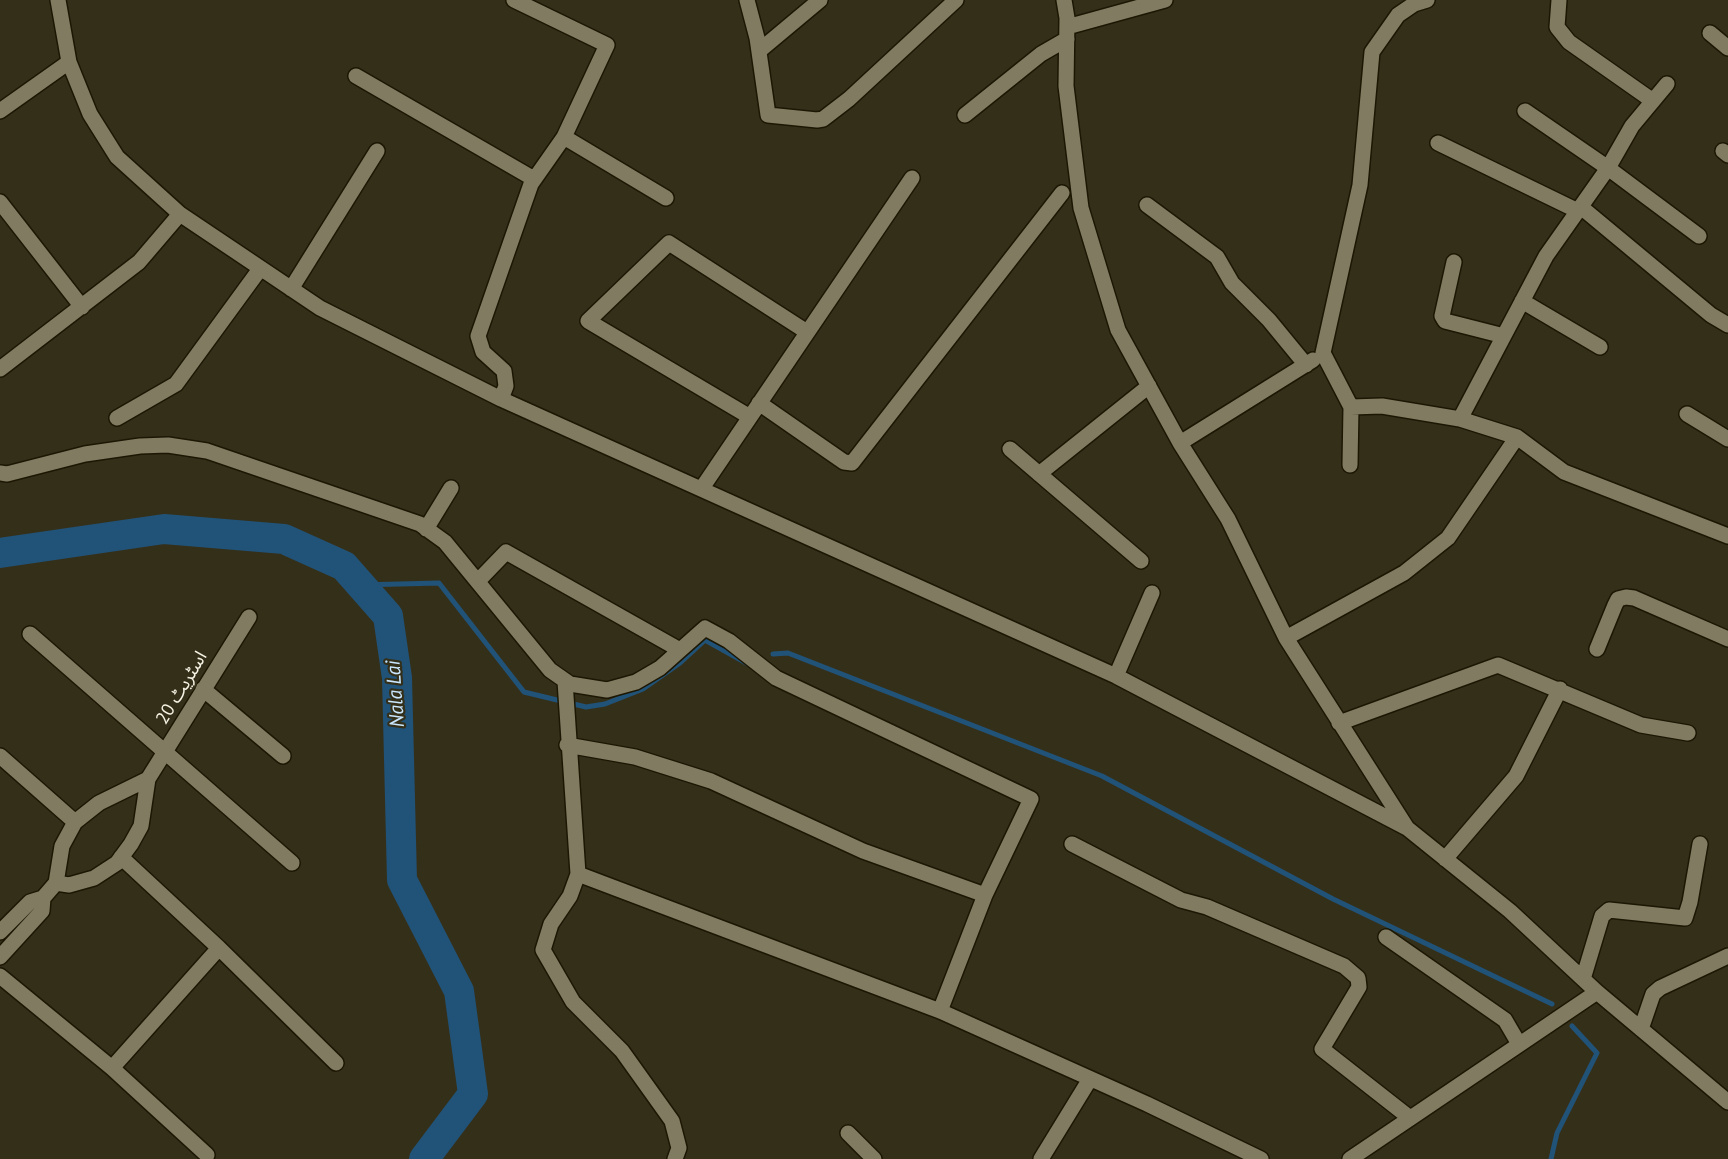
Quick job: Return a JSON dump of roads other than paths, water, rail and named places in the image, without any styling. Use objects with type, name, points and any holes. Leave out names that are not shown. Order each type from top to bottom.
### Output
[{"type":"street","points":[[58,0],[69,62],[90,114],[106,143],[117,157],[180,214],[260,269],[320,308],[501,399],[1116,676],[1407,828],[1510,911],[1597,992],[1728,1102]]},
{"type":"street","points":[[501,399],[506,386],[504,370],[483,352],[478,336],[534,179],[564,137],[607,45],[514,0]]},
{"type":"street","points":[[747,0],[759,51],[768,115],[823,119],[849,99],[956,0]]},
{"type":"street","points":[[759,51],[820,0]]},
{"type":"street","points":[[1064,0],[1067,33],[1066,86],[1081,208],[1118,330],[1180,443],[1228,519],[1286,638],[1407,828]]},
{"type":"street","points":[[965,115],[1067,33],[1165,0]]},
{"type":"street","points":[[1350,465],[1351,407],[1323,353],[1360,185],[1372,52],[1398,15],[1414,4],[1427,0]]},
{"type":"street","points":[[1559,0],[1557,27],[1569,42],[1653,101]]},
{"type":"street","points":[[1710,33],[1728,48]]},
{"type":"street","points":[[0,111],[69,62]]},
{"type":"street","points":[[356,76],[534,179]]},
{"type":"street","points":[[1460,419],[1546,256],[1608,168],[1632,126],[1667,84]]},
{"type":"street","points":[[1525,111],[1608,168],[1699,236]]},
{"type":"street","points":[[564,137],[666,198]]},
{"type":"street","points":[[1438,142],[1580,209],[1711,315],[1728,325]]},
{"type":"street","points":[[291,289],[377,151]]},
{"type":"street","points":[[702,488],[912,178]]},
{"type":"street","points":[[759,403],[844,462],[852,463],[1062,193]]},
{"type":"street","points":[[0,202],[82,307]]},
{"type":"street","points":[[1147,205],[1217,257],[1232,283],[1269,320],[1306,365]]},
{"type":"street","points":[[0,369],[139,262],[180,214]]},
{"type":"street","points":[[750,417],[588,321],[669,243],[807,332]]},
{"type":"street","points":[[1454,262],[1442,316],[1445,321],[1504,336]]},
{"type":"street","points":[[117,418],[165,393],[176,384],[260,269]]},
{"type":"street","points":[[1522,301],[1600,347]]},
{"type":"street","points":[[1180,443],[1323,353]]},
{"type":"street","points":[[1039,474],[1149,386]]},
{"type":"street","points":[[1351,407],[1382,406],[1460,419],[1517,437],[1564,472],[1728,536]]},
{"type":"street","points":[[1687,414],[1728,439]]},
{"type":"street","points":[[1286,638],[1404,573],[1448,538],[1517,437]]},
{"type":"street","points":[[0,472],[7,474],[85,454],[168,445],[207,451],[365,504],[426,529],[445,542],[550,670],[565,681],[594,690],[621,688],[660,668],[705,628],[729,641],[776,678],[1031,799],[985,895],[940,1011]]},
{"type":"street","points":[[1010,449],[1141,561]]},
{"type":"street","points":[[426,529],[451,488]]},
{"type":"street","points":[[478,581],[506,552],[680,650]]},
{"type":"street","points":[[1116,676],[1152,593]]},
{"type":"street","points":[[1597,649],[1614,605],[1618,599],[1626,597],[1635,598],[1728,639]]},
{"type":"street","name":"اسٹریٹ 20","points":[[148,779],[99,803],[75,822],[62,846],[56,884],[69,885],[94,878],[108,870],[121,857],[141,826],[148,779],[167,752],[203,688],[249,617]]},
{"type":"street","points":[[30,634],[292,863]]},
{"type":"street","points":[[1340,723],[1498,665],[1560,689],[1641,725],[1688,733]]},
{"type":"street","points":[[565,681],[567,745],[578,874],[570,896],[551,924],[543,950],[573,1002],[622,1051],[672,1121],[679,1148],[675,1159]]},
{"type":"street","points":[[203,688],[283,756]]},
{"type":"street","points":[[1445,859],[1516,776],[1560,689]]},
{"type":"street","points":[[567,745],[635,758],[711,781],[863,851],[985,895]]},
{"type":"street","points":[[0,756],[75,822]]},
{"type":"street","points":[[1072,844],[1181,900],[1207,907],[1344,966],[1358,978],[1359,987],[1322,1049],[1410,1119]]},
{"type":"street","points":[[1583,979],[1602,916],[1609,910],[1685,918],[1700,844]]},
{"type":"street","points":[[121,857],[219,948],[336,1063]]},
{"type":"street","points":[[578,874],[940,1011],[1261,1159]]},
{"type":"street","points":[[0,933],[30,902],[43,898],[56,884]]},
{"type":"street","points":[[0,957],[42,911],[43,898]]},
{"type":"street","points":[[1386,937],[1505,1020],[1519,1044]]},
{"type":"street","points":[[112,1068],[219,948]]},
{"type":"street","points":[[1641,1029],[1653,994],[1660,988],[1728,956]]},
{"type":"street","points":[[0,976],[112,1068],[207,1155]]},
{"type":"street","points":[[1350,1159],[1597,992]]},
{"type":"street","points":[[1041,1159],[1090,1079]]},
{"type":"street","points":[[848,1133],[874,1159]]},
{"type":"waterway","name":"Nala Lai","points":[[0,553],[164,529],[284,539],[344,566],[388,616],[397,678],[402,880],[459,991],[473,1094],[424,1159]]},
{"type":"waterway","points":[[360,585],[439,583],[524,692],[586,707],[605,704],[643,689],[680,663],[705,640],[748,664]]},
{"type":"waterway","points":[[773,654],[788,653],[1102,776],[1333,899],[1552,1004]]},
{"type":"waterway","points":[[1551,1159],[1557,1133],[1597,1053],[1572,1026]]}]
